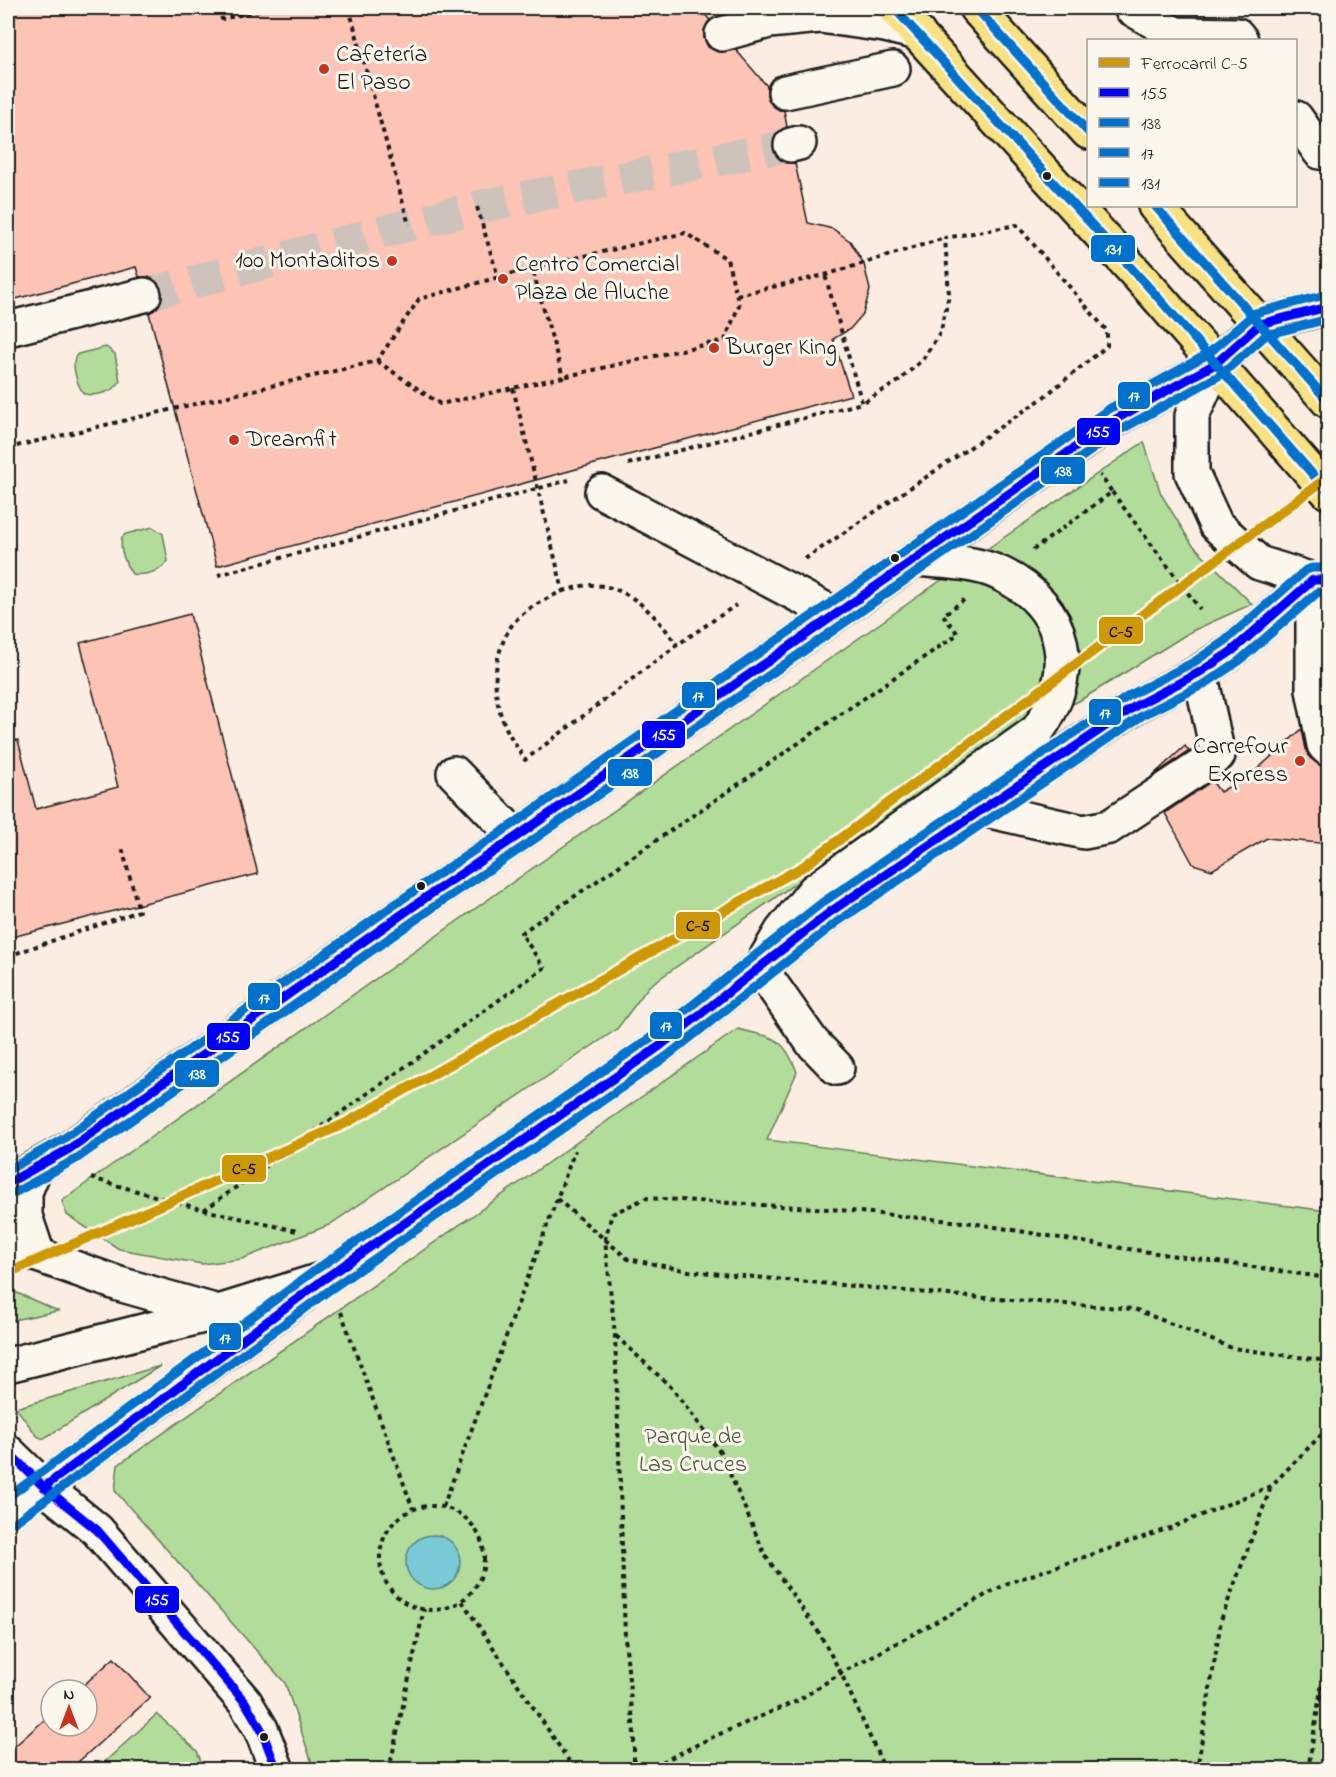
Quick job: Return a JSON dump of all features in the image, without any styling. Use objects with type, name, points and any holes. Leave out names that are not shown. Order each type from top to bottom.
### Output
[{"type":"main road","points":[[894,8],[1155,294],[1329,492]]},
{"type":"main road","points":[[976,8],[1087,130]]},
{"type":"main road","points":[[1156,207],[1329,401]]},
{"type":"street","points":[[1131,8],[1175,34],[1237,35],[1240,39]]},
{"type":"street","points":[[722,34],[769,21],[820,16],[918,33]]},
{"type":"street","points":[[785,92],[893,69]]},
{"type":"street","points":[[1297,119],[1320,152]]},
{"type":"street","points":[[8,329],[144,295]]},
{"type":"street","points":[[219,1312],[119,1284],[23,1250],[25,1192],[21,1175],[69,1149],[419,902],[516,837],[1116,419],[1215,364],[1260,324],[1329,307]]},
{"type":"street","points":[[1215,364],[1192,416],[1192,473],[1216,525],[1258,563],[1321,580]]},
{"type":"street","points":[[602,492],[834,614]]},
{"type":"street","points":[[760,968],[782,931],[814,891],[1036,731],[1047,718],[1058,695],[1063,661],[1060,637],[1036,597],[1001,573],[959,562],[915,559]]},
{"type":"street","points":[[8,1512],[324,1279],[660,1046],[830,912],[1137,705],[1200,672],[1232,651],[1321,580]]},
{"type":"street","points":[[1321,580],[1313,690],[1324,745],[1329,749]]},
{"type":"street","points":[[981,809],[1084,832],[1108,827],[1218,755],[1200,672]]},
{"type":"street","points":[[454,773],[516,837]]},
{"type":"street","points":[[760,968],[812,1042],[837,1068]]},
{"type":"street","points":[[8,1365],[219,1312],[324,1279]]},
{"type":"street","points":[[8,1452],[44,1487],[97,1530],[245,1702],[261,1729],[277,1770]]},
{"type":"path","points":[[219,8],[222,19],[271,8]]},
{"type":"path","points":[[349,8],[409,225]]},
{"type":"path","points":[[477,207],[498,277]]},
{"type":"path","points":[[677,645],[665,627],[644,606],[622,591],[591,585],[563,591],[536,604],[510,627],[498,655],[494,687],[503,722],[525,760],[677,645],[1040,399],[1107,346],[1107,331],[1017,225],[945,238],[825,276],[737,295]]},
{"type":"path","points":[[8,448],[377,361],[419,299],[532,268],[685,233],[727,259],[739,305],[725,340],[440,404],[377,361]]},
{"type":"path","points":[[626,465],[862,403],[898,381],[923,359],[941,331],[949,295],[945,238]]},
{"type":"path","points":[[532,268],[563,377]]},
{"type":"path","points":[[825,276],[862,403]]},
{"type":"path","points":[[513,388],[563,591]]},
{"type":"path","points":[[1095,468],[1200,609]]},
{"type":"path","points":[[218,575],[570,480]]},
{"type":"path","points":[[204,1210],[544,968],[521,933],[958,634],[943,615],[1112,492]]},
{"type":"path","points":[[8,956],[139,910],[122,848]]},
{"type":"path","points":[[443,1507],[576,1148]]},
{"type":"path","points":[[88,1177],[204,1210],[297,1231]]},
{"type":"path","points":[[633,1770],[634,1732],[625,1637],[615,1335],[605,1239],[612,1214],[646,1197],[831,1209],[972,1223],[1101,1245],[1329,1278]]},
{"type":"path","points":[[557,1199],[628,1259],[689,1271],[971,1297],[1134,1309],[1232,1347],[1329,1360]]},
{"type":"path","points":[[339,1308],[413,1509]]},
{"type":"path","points":[[615,1335],[672,1388],[721,1453],[765,1555],[819,1633],[841,1673],[885,1770]]},
{"type":"path","points":[[646,1770],[715,1736],[797,1701],[841,1673],[1008,1583],[1173,1527],[1271,1486],[1328,1429]]},
{"type":"path","points":[[1197,1770],[1221,1620],[1271,1486]]},
{"type":"path","points":[[428,1505],[459,1512],[472,1524],[482,1539],[484,1556],[482,1574],[474,1589],[462,1601],[443,1609],[424,1609],[408,1604],[394,1594],[384,1580],[380,1563],[381,1546],[387,1531],[399,1518],[413,1509],[428,1505]]},
{"type":"path","points":[[462,1601],[575,1770]]},
{"type":"path","points":[[389,1770],[424,1609]]},
{"type":"path","points":[[1308,1770],[1329,1645]]},
{"type":"green space","points":[[106,347],[115,354],[120,381],[114,388],[104,393],[84,394],[76,376],[75,357],[78,354]]},
{"type":"green space","points":[[1144,442],[1161,494],[1191,543],[1252,604],[1192,631],[1079,701],[1013,731],[649,986],[617,1029],[329,1225],[242,1259],[202,1264],[119,1249],[67,1215],[62,1201],[113,1164],[937,583]]},
{"type":"green space","points":[[153,527],[163,534],[168,561],[161,568],[152,572],[132,574],[123,556],[122,537]]},
{"type":"green space","name":"Parque de Las Cruces","points":[[738,1029],[775,1040],[787,1051],[797,1072],[767,1140],[1328,1211],[1328,1769],[314,1769],[285,1683],[115,1491],[118,1465]]},
{"type":"green space","points":[[8,1289],[58,1311],[8,1321]]},
{"type":"green space","points":[[160,1366],[43,1439],[37,1436],[16,1408]]},
{"type":"green space","points":[[157,1714],[197,1751],[204,1769],[97,1769]]},
{"type":"water","points":[[433,1535],[443,1537],[452,1543],[458,1552],[460,1562],[458,1572],[452,1581],[443,1587],[433,1589],[423,1587],[414,1581],[408,1572],[406,1562],[408,1552],[414,1543],[423,1537]]},
{"type":"building","name":"Centro Comercial Plaza de Aluche","points":[[8,8],[699,8],[710,20],[704,30],[704,38],[708,47],[718,52],[736,50],[767,86],[767,95],[771,104],[779,110],[784,110],[787,127],[778,132],[773,139],[773,149],[778,158],[785,163],[795,163],[808,223],[833,229],[850,241],[864,264],[870,290],[863,314],[850,329],[833,339],[851,395],[217,566],[149,313],[157,308],[162,300],[162,291],[158,282],[150,277],[139,277],[136,267],[8,301]]},
{"type":"building","points":[[190,614],[258,874],[8,938],[8,741],[18,740],[36,809],[118,787],[80,643]]},
{"type":"building","points":[[1302,729],[1310,758],[1323,767],[1329,767],[1329,844],[1267,838],[1212,870],[1193,864],[1165,813],[1212,781],[1220,792],[1253,773]]},
{"type":"building","points":[[1185,746],[1189,751],[1151,777]]},
{"type":"building","points":[[114,1658],[150,1698],[69,1770],[8,1770],[8,1752],[39,1725],[39,1738],[99,1738],[99,1678],[92,1678]]},
{"type":"tunnel","points":[[144,295],[477,207],[791,145]]},
{"type":"rail line","name":"C-5","points":[[8,1273],[344,1124],[804,866],[1328,477]]},
{"type":"transit line","name":"131","points":[[894,8],[1155,294],[1328,492]]},
{"type":"transit line","name":"131","points":[[976,8],[1087,131]]},
{"type":"transit line","name":"131","points":[[1156,207],[1328,401]]},
{"type":"transit line","name":"17","points":[[8,1170],[63,1139],[421,886],[1109,409],[1208,354],[1255,313],[1325,295]]},
{"type":"transit line","name":"155","points":[[8,1183],[69,1149],[428,896],[1116,419],[1215,364],[1260,324],[1328,307]]},
{"type":"transit line","name":"138","points":[[14,1193],[76,1159],[435,906],[1122,429],[1222,374],[1266,335],[1328,319]]},
{"type":"transit line","name":"17","points":[[8,1497],[317,1269],[653,1036],[823,902],[1130,695],[1194,662],[1225,641],[1306,570],[1328,568]]},
{"type":"transit line","name":"155","points":[[44,1487],[324,1279],[660,1046],[830,912],[1137,705],[1200,672],[1232,651],[1313,580],[1328,580]]},
{"type":"transit line","name":"138","points":[[15,1522],[331,1289],[667,1056],[837,922],[1143,715],[1206,683],[1239,661],[1318,592],[1328,592]]},
{"type":"transit line","name":"155","points":[[8,1452],[44,1487],[97,1530],[245,1702],[261,1729],[277,1770]]},
{"type":"place","name":"Cafetería El Paso","points":[[324,69]]},
{"type":"place","name":"100 Montaditos","points":[[392,261]]},
{"type":"place","name":"Centro Comercial Plaza de Aluche","points":[[503,279]]},
{"type":"place","name":"Burger King","points":[[714,348]]},
{"type":"place","name":"Dreamfit","points":[[234,440]]},
{"type":"place","name":"Carrefour Express","points":[[1300,761]]}]
